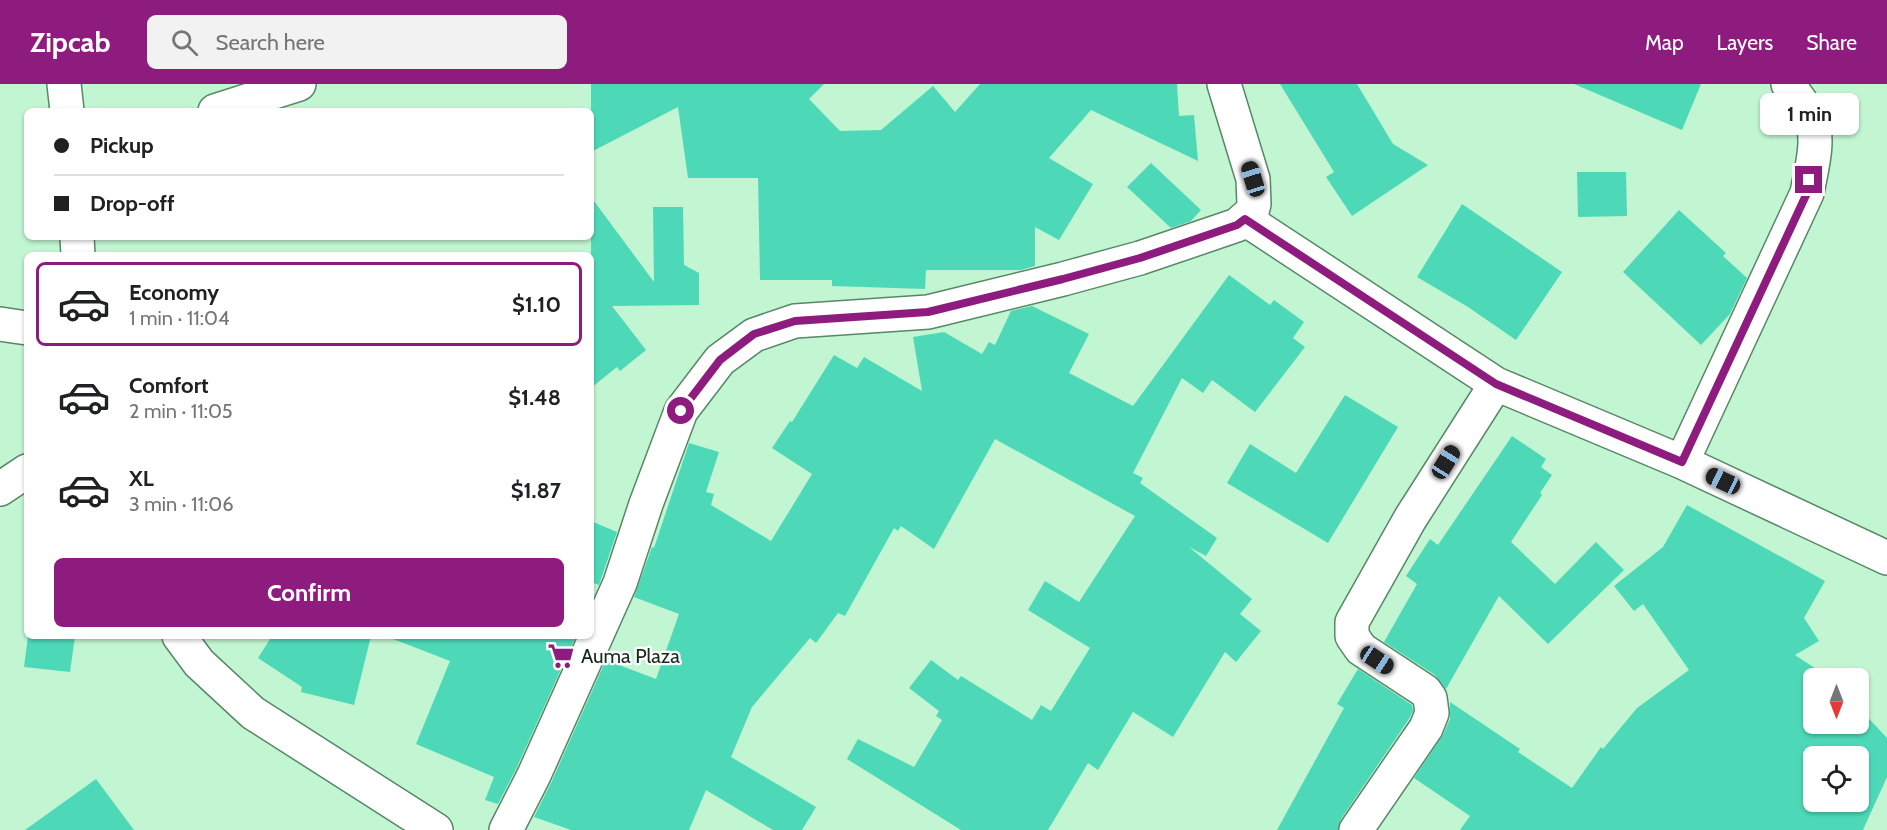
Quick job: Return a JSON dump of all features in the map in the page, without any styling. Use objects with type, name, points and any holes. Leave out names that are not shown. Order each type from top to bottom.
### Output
[{"type":"street","points":[[64,84],[67,108]]},
{"type":"street","points":[[225,108],[299,84]]},
{"type":"street","points":[[506,830],[534,775],[620,583],[646,504],[681,411],[720,360],[754,334],[795,321],[928,312],[1140,258],[1237,225],[1251,212],[1254,204],[1253,179],[1224,84]]},
{"type":"street","points":[[1682,462],[1807,193],[1812,168],[1814,133],[1810,117],[1788,84]]},
{"type":"street","points":[[1245,219],[1496,384],[1682,462],[1887,558]]},
{"type":"street","points":[[0,324],[24,328]]},
{"type":"street","points":[[1356,830],[1426,728],[1432,713],[1432,703],[1425,691],[1362,649],[1352,636],[1352,622],[1410,519],[1496,384]]},
{"type":"street","points":[[0,489],[24,473]]},
{"type":"street","points":[[181,639],[199,663],[253,713],[436,830]]},
{"type":"building","points":[[591,84],[824,84],[809,99],[840,131],[881,130],[933,86],[955,112],[980,84],[1177,84],[1179,116],[1194,115],[1198,161],[1091,110],[1049,158],[1093,184],[1059,240],[1035,227],[1035,266],[1021,270],[926,270],[925,289],[832,286],[832,280],[760,280],[758,178],[688,178],[678,107],[594,150],[594,108],[591,108]]},
{"type":"building","points":[[1280,84],[1357,84],[1393,144],[1428,165],[1352,216],[1326,177],[1334,172]]},
{"type":"building","points":[[1574,84],[1701,84],[1682,130]]},
{"type":"building","points":[[1151,163],[1201,210],[1191,221],[1171,228],[1127,187]]},
{"type":"building","points":[[1577,172],[1626,172],[1627,216],[1578,217]]},
{"type":"building","points":[[594,201],[654,282],[653,207],[683,207],[684,265],[699,273],[699,305],[612,306],[646,350],[620,371],[617,367],[594,386],[594,252],[591,252],[591,240],[594,240]]},
{"type":"building","points":[[1462,204],[1562,272],[1516,340],[1468,307],[1417,277]]},
{"type":"building","points":[[1679,210],[1726,253],[1723,256],[1747,278],[1730,314],[1701,345],[1623,272]]},
{"type":"building","points":[[1229,275],[1270,305],[1274,300],[1304,322],[1293,338],[1305,347],[1255,412],[1212,380],[1203,393],[1182,378],[1133,473],[1143,478],[1140,483],[1217,538],[1206,556],[1189,547],[1252,599],[1240,614],[1261,631],[1236,662],[1225,652],[1173,737],[1133,712],[1098,770],[1088,763],[1048,830],[961,830],[847,759],[858,739],[914,767],[942,720],[936,716],[939,711],[909,688],[931,660],[958,680],[961,676],[1032,720],[1041,705],[1051,711],[1090,648],[1028,610],[1045,581],[1079,602],[1135,516],[995,439],[934,549],[901,526],[898,531],[894,528],[845,616],[838,613],[816,643],[810,638],[752,707],[731,757],[816,807],[802,830],[773,830],[706,790],[689,830],[571,830],[534,817],[606,660],[656,679],[679,614],[634,597],[652,547],[654,548],[689,443],[719,452],[706,492],[714,494],[711,505],[771,541],[812,474],[772,448],[790,421],[792,422],[834,355],[857,368],[864,357],[922,391],[913,337],[944,332],[982,354],[989,342],[995,345],[1011,311],[1032,306],[1089,334],[1069,373],[1133,406]]},
{"type":"building","points":[[1345,395],[1398,427],[1328,543],[1227,483],[1250,444],[1296,473]]},
{"type":"building","points":[[1512,436],[1546,459],[1541,467],[1552,475],[1540,493],[1542,495],[1511,542],[1555,584],[1596,542],[1624,570],[1548,644],[1499,596],[1446,689],[1435,675],[1384,642],[1417,584],[1406,576],[1430,539],[1438,545]]},
{"type":"building","points":[[1687,505],[1825,581],[1804,618],[1819,641],[1795,655],[1815,668],[1803,668],[1803,734],[1869,734],[1869,719],[1887,738],[1887,777],[1863,830],[1460,830],[1470,816],[1414,778],[1443,735],[1450,719],[1450,702],[1520,749],[1518,752],[1572,788],[1601,747],[1603,749],[1637,708],[1689,670],[1643,604],[1634,611],[1614,586],[1663,547]]},
{"type":"building","points":[[594,522],[617,532],[599,585],[594,583]]},
{"type":"building","points":[[28,639],[75,639],[70,672],[24,667]]},
{"type":"building","points":[[270,639],[370,639],[354,705],[301,692],[302,687],[258,658]]},
{"type":"building","points":[[393,639],[575,639],[498,804],[485,800],[494,777],[416,744],[450,661]]},
{"type":"building","points":[[1358,669],[1412,705],[1413,711],[1409,719],[1341,819],[1338,830],[1277,830],[1344,708],[1337,704]]},
{"type":"building","points":[[96,779],[134,830],[25,830]]},
{"type":"place","name":"Auma Plaza","points":[[561,656]]},
{"type":"route","points":[[681,411],[720,360],[754,334],[795,321],[928,312],[1140,258],[1237,225],[1245,219],[1496,384],[1682,462],[1807,193],[1809,180]]}]
